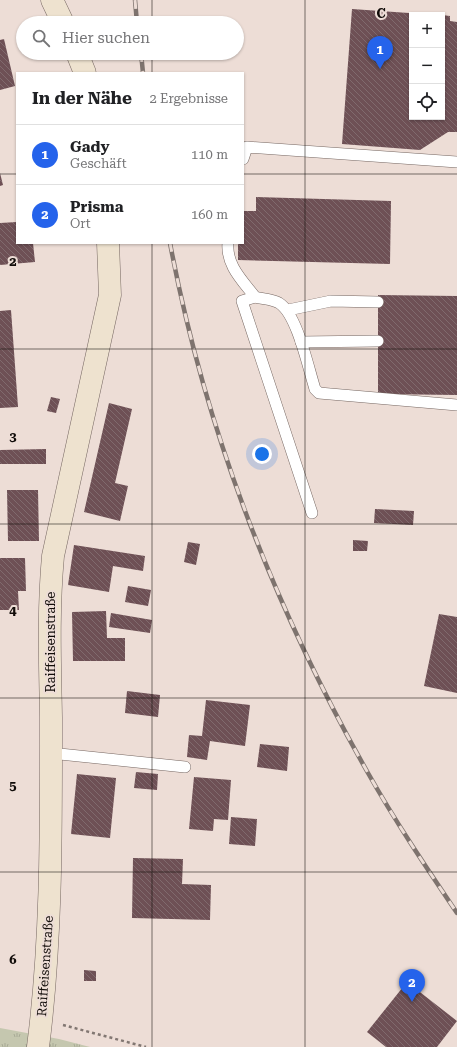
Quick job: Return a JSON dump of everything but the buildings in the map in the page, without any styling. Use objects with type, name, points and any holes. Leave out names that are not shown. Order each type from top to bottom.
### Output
[{"type":"street","points":[[52,0],[60,16]]},
{"type":"street","points":[[80,60],[85,72]]},
{"type":"street","name":"Raiffeisenstraße","points":[[40,1032],[48,946],[50,753],[49,591],[53,556],[110,295],[108,244]]},
{"type":"lane","points":[[244,156],[247,147],[457,162]]},
{"type":"lane","points":[[228,244],[227,254],[230,262],[255,297]]},
{"type":"lane","points":[[312,513],[242,300],[255,297],[277,302],[288,310],[297,328],[315,389],[321,394],[457,405]]},
{"type":"lane","points":[[288,310],[331,302],[378,302]]},
{"type":"lane","points":[[300,342],[378,341]]},
{"type":"lane","points":[[50,753],[185,767]]},
{"type":"path","points":[[40,1032],[146,1047]]},
{"type":"green space","points":[[0,1028],[59,1039],[90,1047],[0,1047]]},
{"type":"railway","points":[[135,0],[136,16]]},
{"type":"railway","points":[[142,60],[143,72]]},
{"type":"railway","points":[[170,244],[185,312],[203,381],[247,516],[274,582],[334,711],[368,773],[422,861],[457,913]]},
{"type":"place","name":"Gady","points":[[380,69]]},
{"type":"place","name":"Prisma","points":[[412,1002]]}]
